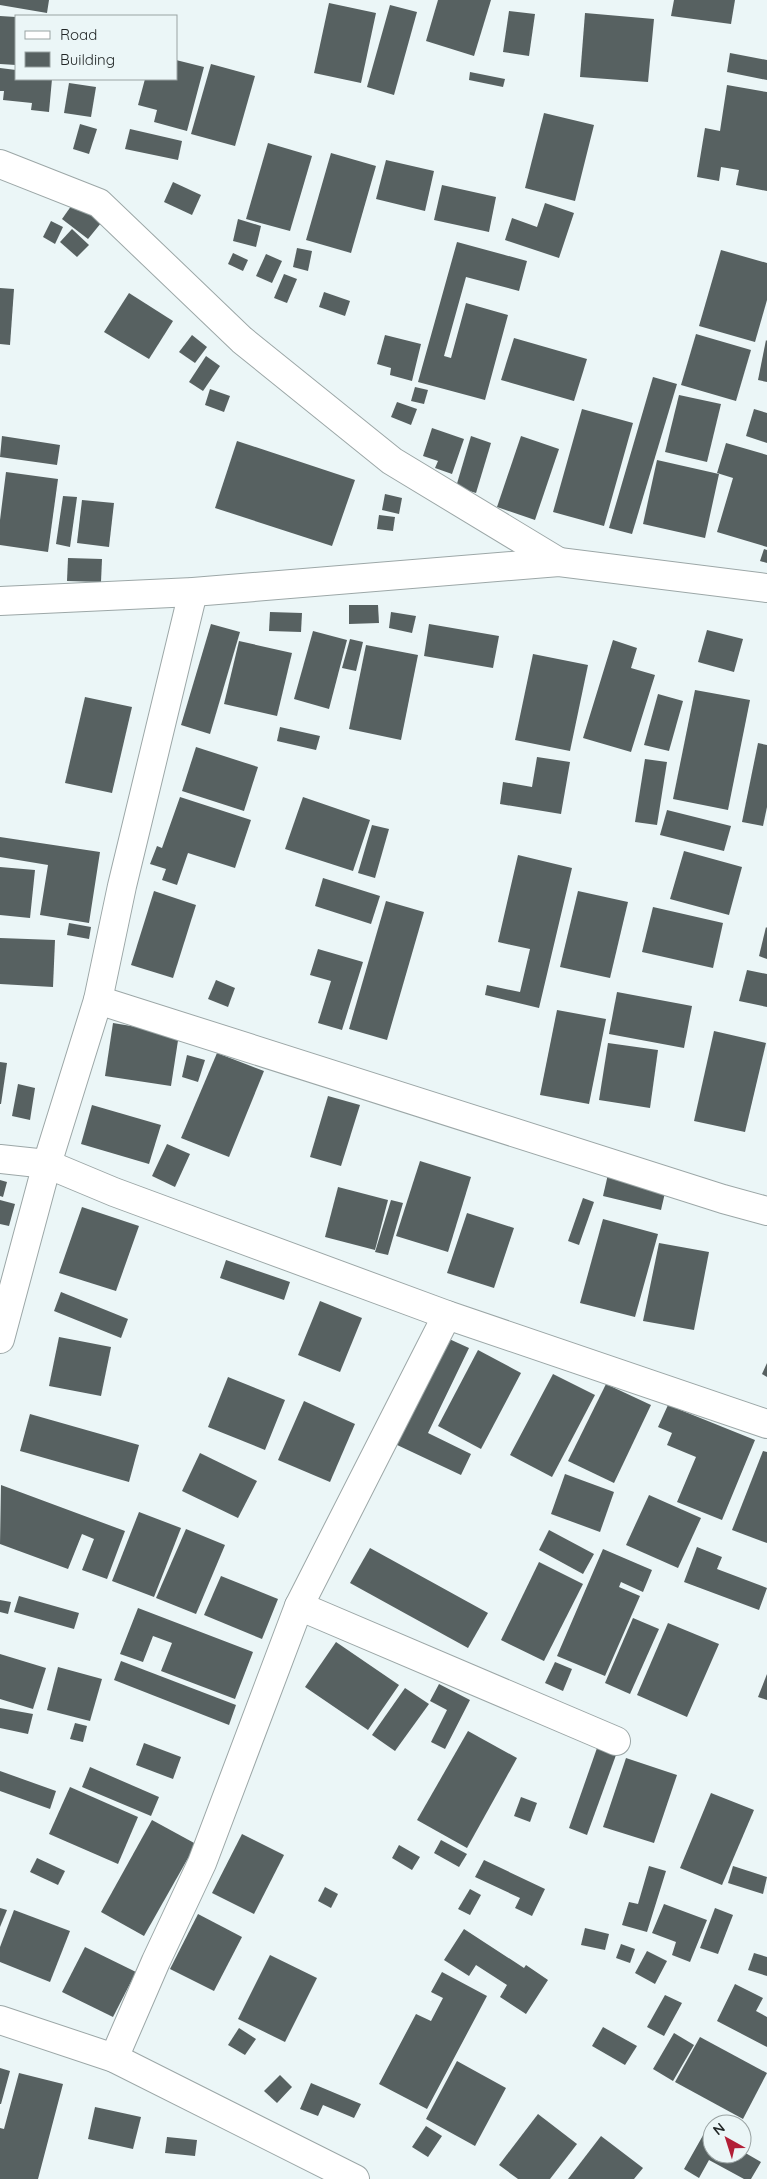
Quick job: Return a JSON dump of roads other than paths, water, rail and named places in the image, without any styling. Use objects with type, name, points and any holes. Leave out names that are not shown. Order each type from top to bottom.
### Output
[{"type":"street","points":[[0,164],[99,203],[242,340],[392,461],[559,562]]},
{"type":"street","points":[[0,600],[193,592],[559,562],[767,588]]},
{"type":"street","points":[[0,1339],[47,1164],[98,1000],[122,886],[193,592]]},
{"type":"street","points":[[98,1000],[723,1199],[767,1211]]},
{"type":"street","points":[[0,1159],[47,1164],[114,1192],[447,1315],[767,1424]]},
{"type":"street","points":[[114,2058],[156,1961],[202,1863],[299,1606],[447,1315]]},
{"type":"street","points":[[299,1606],[616,1741]]},
{"type":"street","points":[[0,2020],[114,2058],[355,2179]]}]
